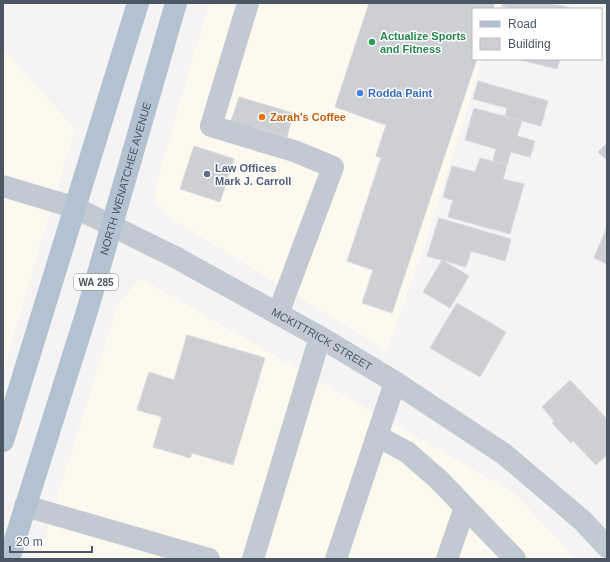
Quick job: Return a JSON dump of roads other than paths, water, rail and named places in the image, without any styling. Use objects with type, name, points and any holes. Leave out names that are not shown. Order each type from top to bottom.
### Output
[{"type":"main road","points":[[3,441],[138,3]]},
{"type":"main road","name":"NORTH WENATCHEE AVENUE","points":[[9,559],[88,308],[176,3]]},
{"type":"street","points":[[248,3],[211,126],[294,151],[333,167],[278,314]]},
{"type":"street","name":"MCKITTRICK STREET","points":[[3,186],[76,208],[173,256],[320,337],[396,382],[504,454],[583,521],[607,547]]},
{"type":"street","points":[[253,559],[320,337]]},
{"type":"street","points":[[336,559],[396,382]]},
{"type":"street","points":[[377,436],[407,452],[439,480],[515,559]]},
{"type":"street","points":[[25,506],[210,559]]},
{"type":"street","points":[[447,559],[465,507]]},
{"type":"place","name":"Actualize Sports and Fitness","points":[[372,42]]},
{"type":"place","name":"Rodda Paint","points":[[360,93]]},
{"type":"place","name":"Zarah's Coffee","points":[[262,117]]},
{"type":"place","name":"Law Offices Mark J. Carroll","points":[[207,174]]}]
